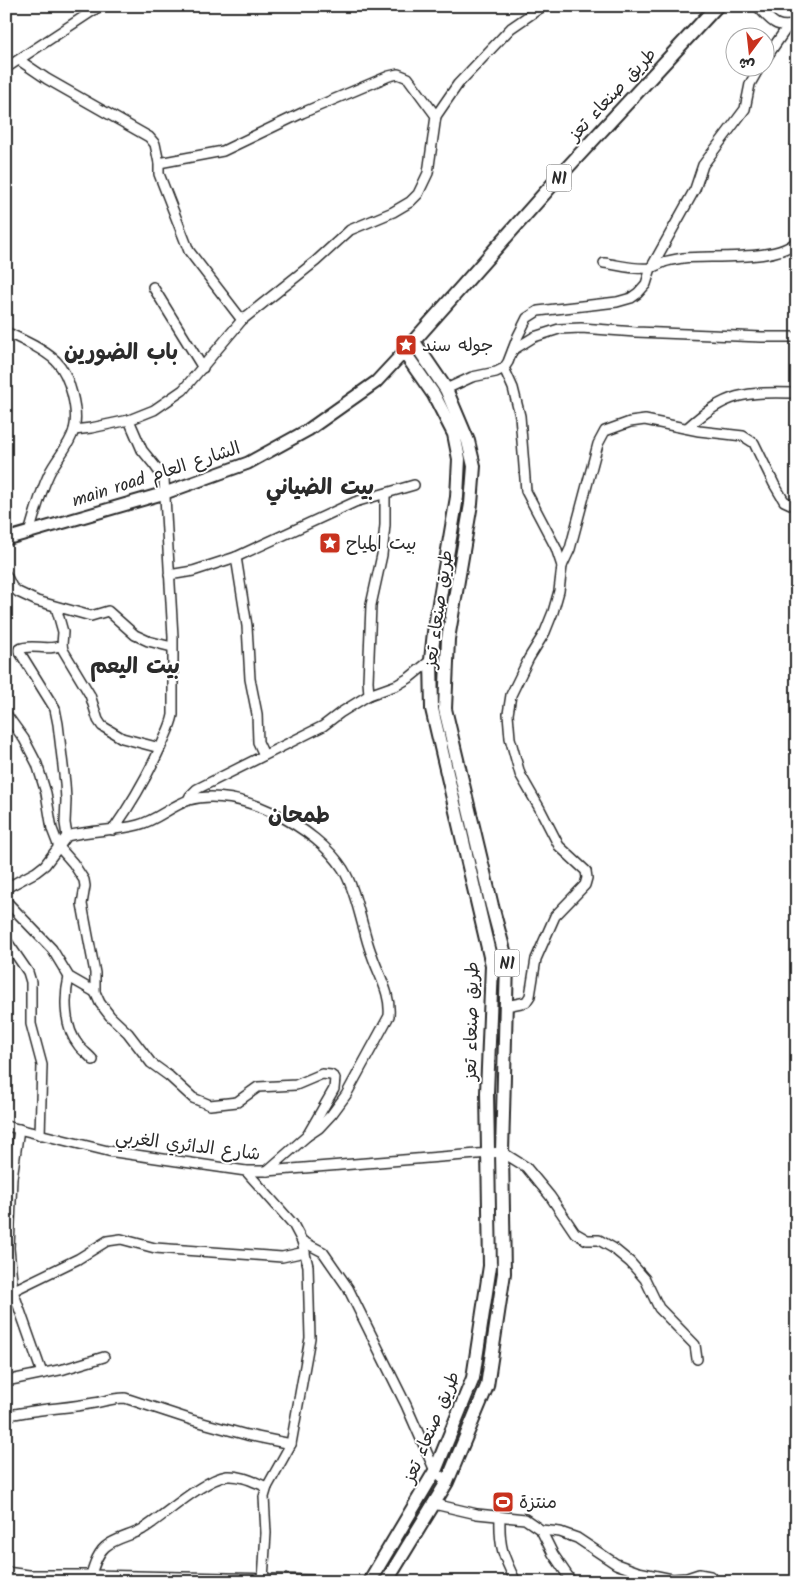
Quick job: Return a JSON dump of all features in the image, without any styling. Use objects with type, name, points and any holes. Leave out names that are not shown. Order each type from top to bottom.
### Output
[{"type":"highway","name":"طريق صنعاء تعز","points":[[369,1582],[435,1471],[473,1378],[490,1266],[487,1093],[492,965],[432,709],[431,660],[434,632],[457,497],[459,459],[454,434],[434,395],[404,352],[567,168],[717,6]]},
{"type":"highway","name":"طريق صنعاء تعز","points":[[386,1582],[447,1482],[487,1386],[504,1273],[502,1152],[507,962],[445,709],[448,639],[471,504],[474,466],[468,441],[446,389],[414,342]]},
{"type":"highway","points":[[431,660],[446,662]]},
{"type":"main road","name":"main road الشارع العام","points":[[6,539],[165,493],[248,463],[308,430],[376,382],[404,352]]},
{"type":"street","points":[[6,68],[100,6]]},
{"type":"street","points":[[74,430],[129,420],[154,410],[183,390],[242,320],[316,261],[350,230],[393,212],[410,202],[418,194],[428,173],[436,116],[458,84],[511,28],[543,6]]},
{"type":"street","points":[[757,6],[776,25],[792,25]]},
{"type":"street","points":[[776,45],[792,25]]},
{"type":"street","points":[[19,60],[46,79],[149,137],[155,144],[159,174],[189,251],[242,320]]},
{"type":"street","points":[[159,163],[224,151],[302,113],[388,76],[398,74],[408,78],[436,116]]},
{"type":"street","points":[[446,389],[504,368],[527,318],[538,311],[598,305],[631,298],[638,293],[646,284],[651,268],[695,190],[703,165],[745,109],[750,84],[753,78]]},
{"type":"street","points":[[604,263],[635,268],[651,268],[666,261],[682,258],[756,255],[782,251],[797,240]]},
{"type":"street","points":[[153,287],[203,368]]},
{"type":"street","points":[[513,350],[534,337],[559,329],[581,328],[762,338],[797,337]]},
{"type":"street","points":[[6,332],[40,350],[57,362],[65,374],[73,396],[75,411],[74,430],[67,446],[49,473],[40,494],[29,532]]},
{"type":"street","points":[[504,368],[513,388],[520,416],[526,491],[556,548],[562,566]]},
{"type":"street","points":[[686,428],[712,408],[733,396],[752,392],[797,393]]},
{"type":"street","points":[[113,830],[134,801],[171,725],[173,715],[172,647],[164,479],[142,450],[129,420]]},
{"type":"street","points":[[506,1006],[526,1002],[530,996],[536,959],[555,916],[584,885],[587,878],[586,871],[558,846],[520,774],[508,714],[511,695],[553,612],[559,591],[562,566],[570,550],[598,444],[605,431],[630,422],[644,420],[699,431],[743,436],[754,443],[784,501],[797,507]]},
{"type":"street","points":[[169,575],[193,571],[236,557],[355,502],[385,495],[414,485]]},
{"type":"street","points":[[369,695],[372,605],[382,555],[385,495]]},
{"type":"street","points":[[236,557],[247,626],[250,679],[257,714],[258,742],[264,755]]},
{"type":"street","points":[[6,575],[12,587],[18,592],[56,607],[91,616],[108,611],[135,635],[148,641],[172,647]]},
{"type":"street","points":[[56,607],[63,632],[63,650],[90,695],[102,726],[122,738],[160,748]]},
{"type":"street","points":[[6,888],[36,872],[51,859],[67,836],[65,823],[65,783],[55,709],[19,651],[23,647],[57,647],[62,644]]},
{"type":"street","points":[[188,800],[197,789],[323,726],[369,695],[410,678],[431,660]]},
{"type":"street","points":[[6,714],[24,739],[37,764],[46,793],[52,829],[59,847],[84,880],[83,912],[92,957],[95,992],[100,1003],[110,1016],[128,1033],[151,1063],[201,1103],[216,1105],[237,1102],[258,1087],[289,1086],[322,1074],[331,1075],[335,1078],[334,1089],[307,1136]]},
{"type":"street","points":[[67,836],[138,825],[154,819],[188,800],[211,798],[236,799],[265,808],[315,838],[330,852],[343,869],[351,884],[372,957],[390,1003],[389,1016],[346,1094],[332,1114],[319,1128],[267,1171]]},
{"type":"street","points":[[6,901],[52,949],[69,977],[95,992]]},
{"type":"street","points":[[6,940],[28,972],[31,982],[31,1024],[40,1056],[42,1075],[40,1135]]},
{"type":"street","points":[[69,977],[66,995],[68,1020],[77,1044],[93,1060]]},
{"type":"street","name":"شارع الدائري الغربي","points":[[6,1126],[108,1152],[246,1171],[267,1171],[502,1152]]},
{"type":"street","points":[[19,1129],[9,1177],[7,1248],[10,1293],[42,1373]]},
{"type":"street","points":[[502,1152],[526,1167],[550,1196],[575,1233],[587,1240],[599,1240],[613,1248],[630,1262],[645,1279],[659,1308],[695,1345],[697,1359]]},
{"type":"street","points":[[246,1171],[293,1224],[302,1241],[308,1266],[310,1338],[291,1444],[264,1497],[266,1533],[263,1579]]},
{"type":"street","points":[[10,1293],[78,1259],[107,1241],[121,1239],[155,1248],[282,1257],[305,1252]]},
{"type":"street","points":[[302,1241],[323,1252],[348,1288],[406,1405],[435,1471],[447,1482]]},
{"type":"street","points":[[6,1381],[64,1370],[104,1357]]},
{"type":"street","points":[[6,1416],[29,1410],[125,1398],[192,1420],[247,1435],[291,1444]]},
{"type":"street","points":[[90,1578],[96,1560],[105,1547],[143,1529],[204,1486],[226,1476],[242,1476],[268,1487]]},
{"type":"street","points":[[434,1504],[525,1520],[542,1530],[560,1532],[577,1538],[616,1564],[638,1572],[672,1579],[687,1578],[699,1574],[710,1576],[717,1582]]},
{"type":"street","points":[[500,1517],[499,1540],[502,1554],[516,1582]]},
{"type":"street","points":[[542,1530],[553,1554],[572,1582]]},
{"type":"street","points":[[6,1572],[29,1579],[263,1579],[329,1582]]},
{"type":"place","name":"جوله سند","points":[[406,345]]},
{"type":"place","name":"بيت المياح","points":[[330,543]]},
{"type":"place","name":"منتزة","points":[[503,1502]]},
{"type":"district","name":"باب الضورين","points":[[121,351]]},
{"type":"district","name":"بيت الضياني","points":[[320,486]]},
{"type":"district","name":"بيت اليعم","points":[[135,665]]},
{"type":"district","name":"طمحان","points":[[299,814]]}]
